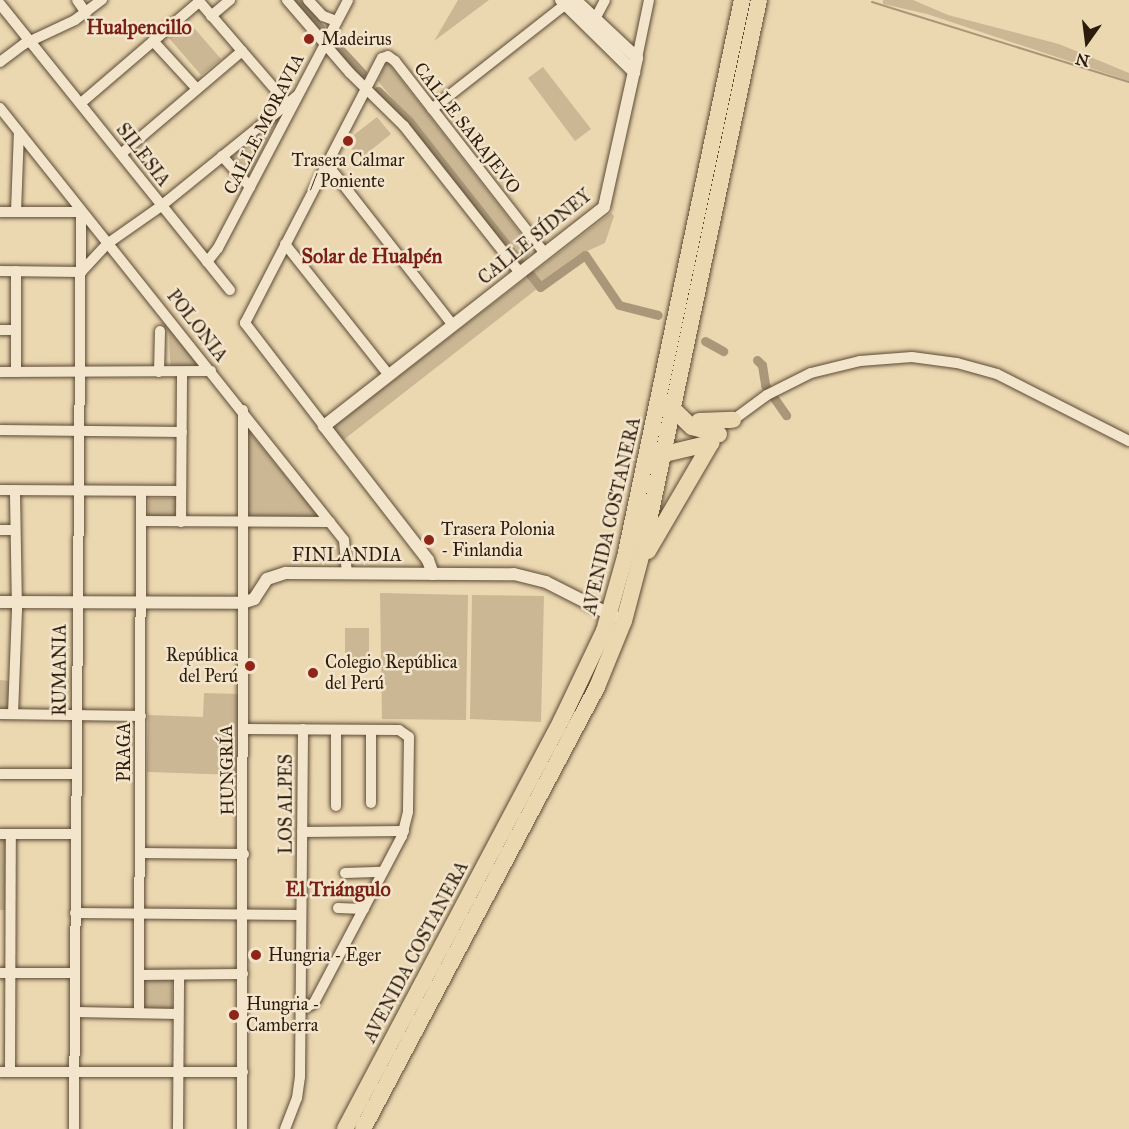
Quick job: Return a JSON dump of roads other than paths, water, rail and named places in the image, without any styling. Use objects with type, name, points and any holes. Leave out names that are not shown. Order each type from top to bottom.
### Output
[{"type":"main road","name":"AVENIDA COSTANERA","points":[[345,1129],[617,618],[639,569],[670,451],[672,411],[669,386],[742,0]]},
{"type":"main road","name":"AVENIDA COSTANERA","points":[[363,1129],[597,687],[617,618],[643,471],[669,386],[759,0]]},
{"type":"main road","points":[[669,386],[694,418],[710,423],[733,420]]},
{"type":"main road","points":[[672,411],[692,428],[715,438]]},
{"type":"main road","points":[[643,471],[670,451],[715,438]]},
{"type":"main road","points":[[639,569],[689,477],[715,438]]},
{"type":"main road","points":[[670,451],[688,462],[689,477]]},
{"type":"street","points":[[77,0],[86,13]]},
{"type":"street","points":[[0,63],[30,41],[86,13],[102,0]]},
{"type":"street","points":[[211,16],[230,0]]},
{"type":"street","points":[[287,0],[365,90],[404,126],[520,273]]},
{"type":"street","points":[[308,0],[322,16],[336,21]]},
{"type":"street","name":"CALLE MORAVIA","points":[[207,262],[218,248],[348,0]]},
{"type":"street","points":[[595,19],[605,0]]},
{"type":"street","name":"CALLE SÍDNEY","points":[[324,426],[606,205],[649,0]]},
{"type":"street","points":[[81,103],[199,1],[286,102]]},
{"type":"street","points":[[569,1],[595,19],[637,58]]},
{"type":"street","points":[[569,1],[634,72]]},
{"type":"street","points":[[432,109],[569,1]]},
{"type":"street","name":"SILESIA","points":[[0,4],[230,290]]},
{"type":"street","points":[[153,41],[197,89]]},
{"type":"street","points":[[121,154],[242,51]]},
{"type":"street","name":"CALLE SARAJEVO","points":[[365,90],[381,60],[388,56],[545,254]]},
{"type":"street","points":[[365,90],[245,324],[428,560],[433,574]]},
{"type":"street","points":[[0,271],[81,272],[107,244],[161,206],[286,102],[297,96]]},
{"type":"street","name":"POLONIA","points":[[0,108],[107,244],[123,257],[330,522],[347,545],[347,573]]},
{"type":"street","points":[[16,212],[19,132]]},
{"type":"street","points":[[222,156],[250,187]]},
{"type":"street","points":[[327,164],[453,325]]},
{"type":"street","points":[[0,212],[81,212]]},
{"type":"street","name":"RUMANIA","points":[[74,1129],[81,212]]},
{"type":"street","points":[[285,244],[389,375]]},
{"type":"street","points":[[16,271],[16,372]]},
{"type":"street","points":[[0,330],[16,330]]},
{"type":"street","points":[[159,372],[160,331]]},
{"type":"street","points":[[715,438],[733,420],[767,395],[819,371],[860,360],[912,357],[957,363],[997,374],[1129,441]]},
{"type":"street","points":[[0,372],[211,371]]},
{"type":"street","points":[[181,522],[182,372]]},
{"type":"street","name":"HUNGRÍA","points":[[242,1129],[243,410]]},
{"type":"street","points":[[0,430],[182,432]]},
{"type":"street","points":[[0,490],[181,491]]},
{"type":"street","points":[[13,714],[17,618],[14,602],[15,490]]},
{"type":"street","name":"PRAGA","points":[[139,1013],[141,491]]},
{"type":"street","points":[[141,521],[330,522]]},
{"type":"street","points":[[0,530],[14,530]]},
{"type":"street","name":"FINLANDIA","points":[[242,603],[254,599],[267,579],[276,574],[529,576],[617,618]]},
{"type":"street","points":[[0,602],[242,603]]},
{"type":"street","points":[[0,675],[13,675]]},
{"type":"street","points":[[0,714],[141,716]]},
{"type":"street","points":[[243,729],[371,730],[406,733],[408,812],[404,831],[314,1003],[307,1007],[301,1002]]},
{"type":"street","name":"LOS ALPES","points":[[285,1129],[297,1098],[300,1077],[303,729]]},
{"type":"street","points":[[336,730],[336,806]]},
{"type":"street","points":[[371,730],[371,803]]},
{"type":"street","points":[[0,774],[76,774]]},
{"type":"street","points":[[302,832],[404,831]]},
{"type":"street","points":[[76,834],[6,834],[5,1072],[243,1072]]},
{"type":"street","points":[[140,853],[244,854]]},
{"type":"street","points":[[345,873],[383,873]]},
{"type":"street","points":[[338,908],[364,909]]},
{"type":"street","points":[[75,913],[302,915]]},
{"type":"street","points":[[5,973],[75,973]]},
{"type":"street","points":[[139,975],[243,974]]},
{"type":"street","points":[[178,975],[178,1129]]},
{"type":"street","points":[[75,1012],[178,1014]]},
{"type":"waterway","points":[[295,0],[320,28]]},
{"type":"waterway","points":[[872,2],[1129,82]]},
{"type":"waterway","points":[[336,45],[362,73]]},
{"type":"waterway","points":[[378,91],[409,121],[519,261]]},
{"type":"waterway","points":[[530,274],[540,287],[585,255],[619,305],[658,315]]},
{"type":"waterway","points":[[705,341],[723,351]]},
{"type":"waterway","points":[[757,360],[762,365],[765,385],[786,415]]},
{"type":"place","name":"Madeirus","points":[[309,39]]},
{"type":"place","name":"Trasera Calmar / Poniente","points":[[348,141]]},
{"type":"place","name":"Trasera Polonia - Finlandia","points":[[429,540]]},
{"type":"place","name":"República del Perú","points":[[250,666]]},
{"type":"place","name":"Colegio República del Perú","points":[[313,673]]},
{"type":"place","name":"Hungria - Eger","points":[[256,955]]},
{"type":"place","name":"Hungria - Camberra","points":[[234,1015]]},
{"type":"district","name":"Hualpencillo","points":[[139,27]]},
{"type":"district","name":"Solar de Hualpén","points":[[372,256]]},
{"type":"district","name":"El Triángulo","points":[[338,889]]}]
